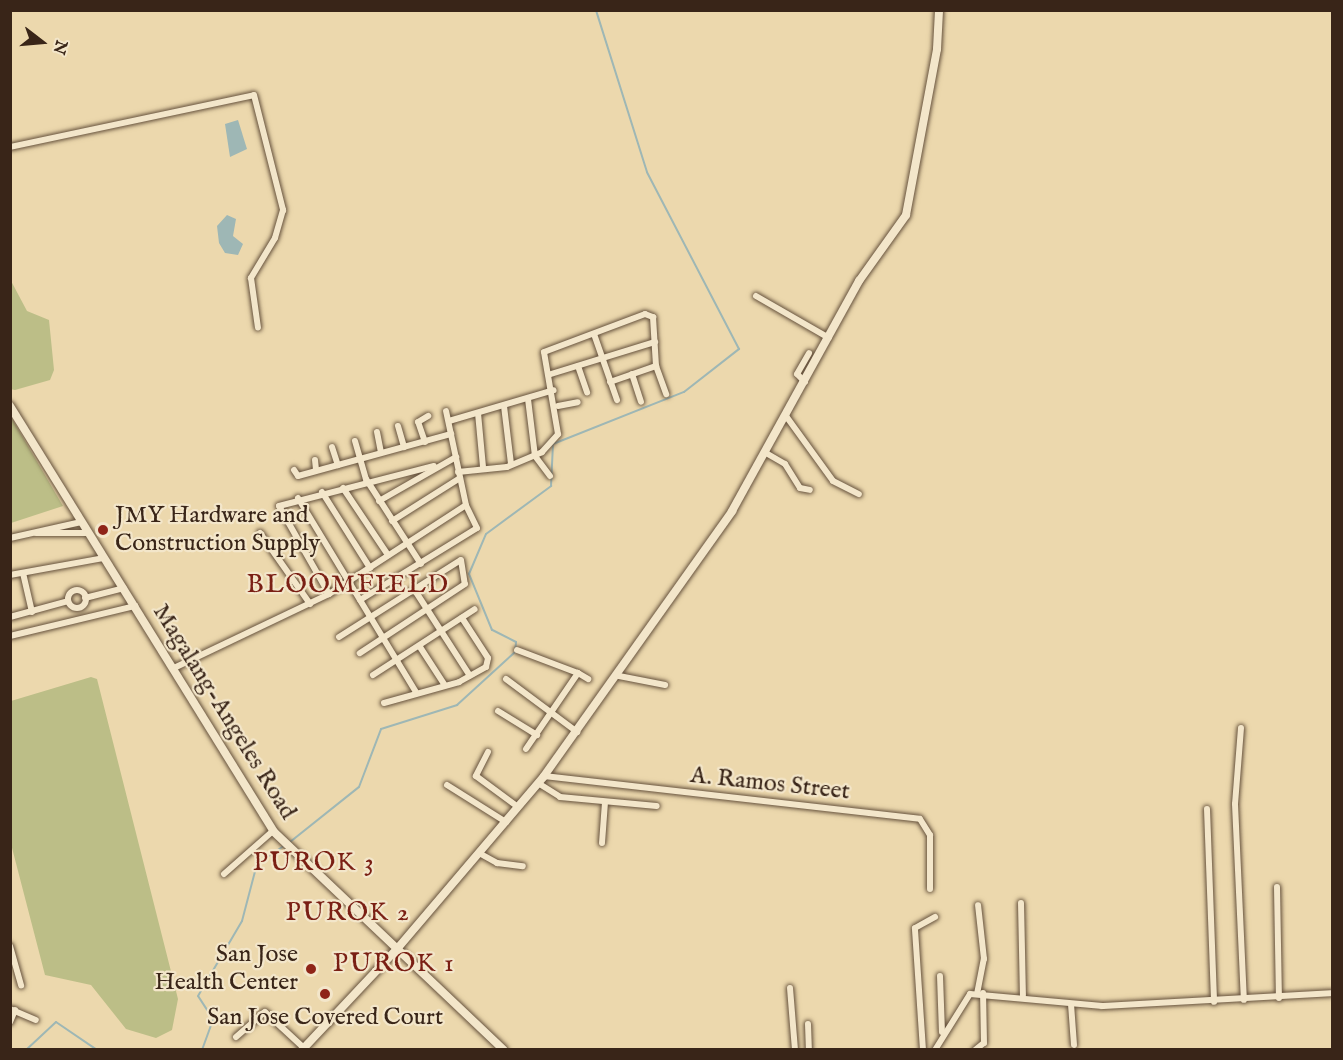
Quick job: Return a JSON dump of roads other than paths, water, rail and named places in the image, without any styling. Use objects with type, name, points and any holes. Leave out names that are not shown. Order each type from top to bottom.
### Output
[{"type":"street","points":[[236,1038],[266,1012],[303,1049],[397,949],[541,779],[619,676],[701,559],[766,453],[866,269],[906,215],[937,49],[939,10]]},
{"type":"street","points":[[10,147],[254,95],[283,210],[275,238],[250,278],[258,328]]},
{"type":"street","points":[[756,296],[829,338]]},
{"type":"street","points":[[392,521],[459,475],[483,467],[511,464],[535,456],[558,434],[558,406],[552,374],[544,352],[649,314],[655,342],[656,366],[666,394]]},
{"type":"street","points":[[594,334],[617,400]]},
{"type":"street","points":[[552,374],[655,342]]},
{"type":"street","points":[[805,382],[797,374],[809,353]]},
{"type":"street","points":[[578,366],[587,392]]},
{"type":"street","points":[[610,382],[656,366]]},
{"type":"street","points":[[632,374],[641,402]]},
{"type":"street","points":[[449,421],[554,390]]},
{"type":"street","points":[[528,399],[535,456],[550,476]]},
{"type":"street","points":[[558,406],[578,402]]},
{"type":"street","name":"Magalang-Angeles Road","points":[[10,406],[273,831],[504,1050]]},
{"type":"street","points":[[504,406],[511,464]]},
{"type":"street","points":[[360,600],[477,528],[466,505],[446,411]]},
{"type":"street","points":[[478,413],[483,467]]},
{"type":"street","points":[[425,442],[418,422],[428,416]]},
{"type":"street","points":[[786,416],[833,481],[859,494]]},
{"type":"street","points":[[398,426],[404,447]]},
{"type":"street","points":[[377,432],[381,452]]},
{"type":"street","points":[[294,470],[298,476],[452,434]]},
{"type":"street","points":[[355,441],[366,479],[421,564]]},
{"type":"street","points":[[332,447],[338,465]]},
{"type":"street","points":[[766,453],[785,464],[800,488],[810,490]]},
{"type":"street","points":[[379,501],[434,466],[456,457]]},
{"type":"street","points":[[315,460],[316,470]]},
{"type":"street","points":[[329,594],[279,509],[298,498],[343,488],[366,479],[434,466]]},
{"type":"street","points":[[343,488],[387,555]]},
{"type":"street","points":[[322,492],[370,568]]},
{"type":"street","points":[[298,498],[416,693]]},
{"type":"street","points":[[174,668],[329,594],[466,505]]},
{"type":"street","points":[[10,538],[81,522]]},
{"type":"street","points":[[66,525],[68,534]]},
{"type":"street","points":[[36,533],[88,533]]},
{"type":"street","points":[[260,533],[310,604]]},
{"type":"street","points":[[10,575],[104,558]]},
{"type":"street","points":[[339,637],[461,560],[465,584],[360,653]]},
{"type":"street","points":[[23,573],[32,612]]},
{"type":"street","points":[[10,617],[68,602],[77,608],[85,598],[124,588]]},
{"type":"street","points":[[414,589],[470,676]]},
{"type":"street","points":[[68,602],[73,591],[85,598]]},
{"type":"street","points":[[10,636],[135,606]]},
{"type":"street","points":[[374,675],[475,609]]},
{"type":"street","points":[[384,703],[470,676],[486,667],[488,658],[462,618]]},
{"type":"street","points":[[420,647],[444,684]]},
{"type":"street","points":[[518,650],[578,673],[588,680]]},
{"type":"street","points":[[526,749],[578,673]]},
{"type":"street","points":[[619,676],[665,685]]},
{"type":"street","points":[[506,679],[577,732]]},
{"type":"street","points":[[498,711],[537,735]]},
{"type":"street","points":[[1241,728],[1235,804],[1244,1000]]},
{"type":"street","points":[[488,752],[476,776],[518,807]]},
{"type":"street","points":[[541,779],[560,797],[657,806]]},
{"type":"street","name":"A. Ramos Street","points":[[541,779],[920,819],[930,835],[930,889]]},
{"type":"street","points":[[447,785],[506,822]]},
{"type":"street","points":[[602,843],[605,802]]},
{"type":"street","points":[[1207,809],[1214,1002]]},
{"type":"street","points":[[224,874],[273,831]]},
{"type":"street","points":[[479,853],[497,863],[523,866]]},
{"type":"street","points":[[1277,887],[1279,998]]},
{"type":"street","points":[[1022,903],[1023,995]]},
{"type":"street","points":[[975,1050],[984,1043],[980,994],[984,960],[978,905]]},
{"type":"street","points":[[923,1050],[915,928],[935,916]]},
{"type":"street","points":[[10,946],[14,973],[21,985]]},
{"type":"street","points":[[940,976],[942,1033]]},
{"type":"street","points":[[789,988],[795,1050]]},
{"type":"street","points":[[935,1050],[942,1033],[963,998],[980,994],[1023,995],[1071,1004],[1214,1002],[1332,993]]},
{"type":"street","points":[[1071,1004],[1074,1045]]},
{"type":"street","points":[[10,1022],[13,1010],[36,1020]]},
{"type":"street","points":[[808,1024],[809,1050]]},
{"type":"water","points":[[238,120],[247,149],[230,157],[225,124]]},
{"type":"water","points":[[227,215],[236,219],[233,236],[243,244],[238,255],[225,253],[219,243],[217,226]]},
{"type":"waterway","points":[[290,842],[359,787],[381,729],[457,705],[515,652],[516,642],[492,630],[469,574],[486,534],[551,486],[553,444],[684,392],[739,349],[647,172],[596,10]]},
{"type":"waterway","points":[[202,1050],[213,1019],[198,996],[242,921],[257,864],[285,845]]},
{"type":"waterway","points":[[26,1050],[56,1022],[97,1050]]},
{"type":"place","name":"JMY Hardware and Construction Supply","points":[[103,530]]},
{"type":"place","name":"San Jose Health Center","points":[[311,969]]},
{"type":"place","name":"San Jose Covered Court","points":[[325,994]]},
{"type":"district","name":"BLOOMFIELD","points":[[348,585]]},
{"type":"district","name":"PUROK 3","points":[[314,863]]},
{"type":"district","name":"PUROK 2","points":[[348,913]]},
{"type":"district","name":"PUROK 1","points":[[394,964]]}]
